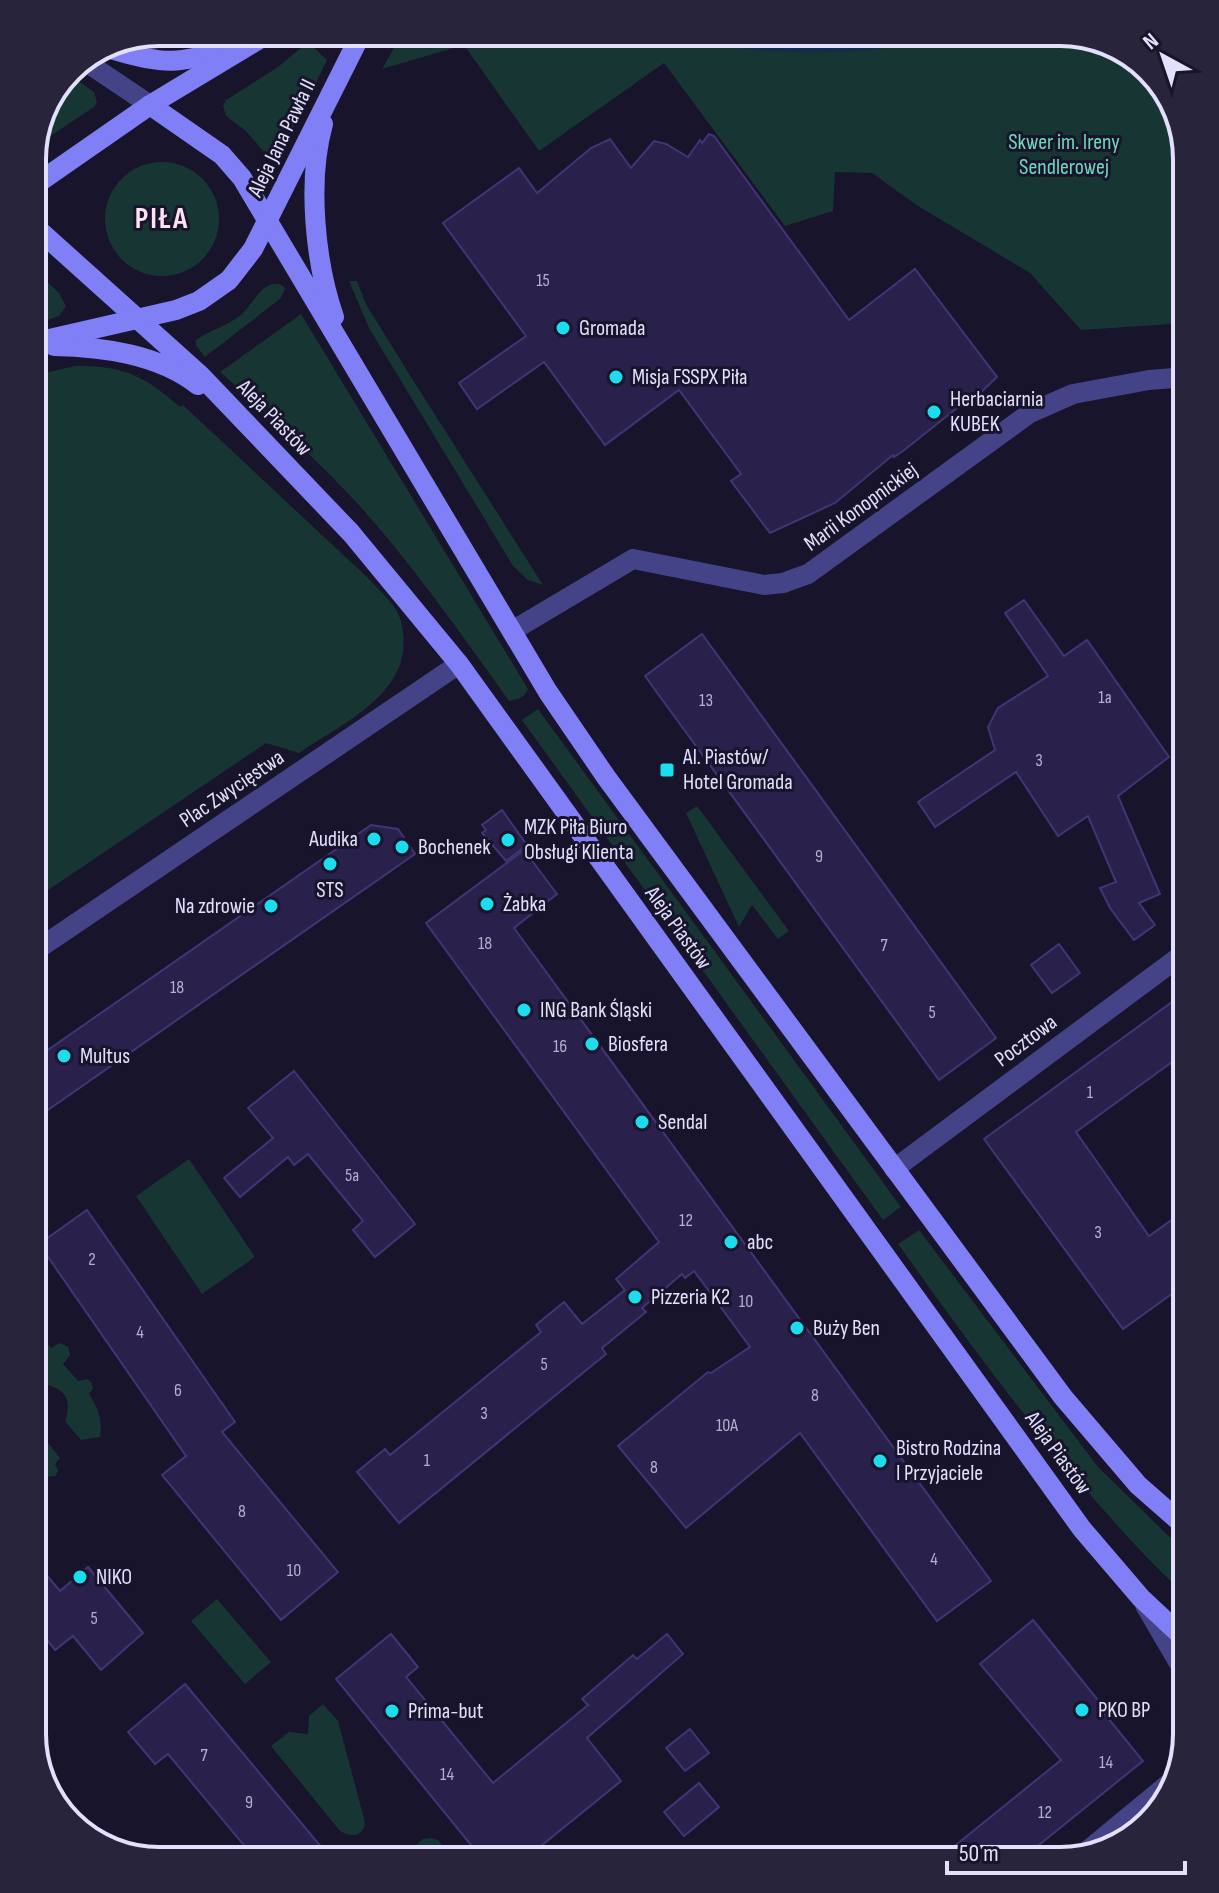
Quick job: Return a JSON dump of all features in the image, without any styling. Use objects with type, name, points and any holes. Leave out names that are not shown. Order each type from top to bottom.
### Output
[{"type":"main road","points":[[123,53],[149,61],[190,61],[233,46]]},
{"type":"main road","points":[[46,177],[150,105],[248,46]]},
{"type":"main road","name":"Aleja Jana Pawła II","points":[[137,319],[176,310],[212,293],[240,266],[267,223],[355,46]]},
{"type":"main road","points":[[335,84],[320,136],[314,187],[324,282],[344,348]]},
{"type":"main road","name":"Aleja Piastów","points":[[150,105],[222,155],[242,178],[548,692],[606,777],[1063,1397],[1138,1485],[1173,1516]]},
{"type":"main road","name":"Aleja Piastów","points":[[46,237],[200,375],[351,533],[459,664],[1082,1529],[1141,1598],[1173,1628]]},
{"type":"main road","points":[[46,341],[137,319]]},
{"type":"main road","points":[[46,345],[135,355],[192,381],[242,420]]},
{"type":"street","points":[[94,67],[150,105]]},
{"type":"street","name":"Marii Konopnickiej","points":[[512,631],[633,559],[764,585],[783,583],[808,574],[1030,413],[1073,394],[1173,378]]},
{"type":"street","name":"Plac Zwycięstwa","points":[[46,944],[459,664]]},
{"type":"street","name":"Pocztowa","points":[[894,1169],[1173,961]]},
{"type":"street","name":"Aleja Piastów","points":[[1141,1598],[1173,1653]]},
{"type":"street","points":[[1103,1838],[1155,1795]]},
{"type":"green space","points":[[303,46],[312,46],[327,60],[280,157],[272,161],[246,131],[226,116],[223,106],[226,100],[278,67]]},
{"type":"green space","name":"Skwer im. Ireny Sendlerowej","points":[[395,46],[461,46],[382,69]]},
{"type":"green space","name":"Skwer im. Ireny Sendlerowej","points":[[465,46],[1068,46],[1110,58],[1123,65],[1123,96],[1154,96],[1169,130],[1173,159],[1173,324],[1081,330],[1030,273],[918,206],[872,173],[835,172],[833,211],[785,226],[664,63],[539,151]]},
{"type":"green space","points":[[78,81],[94,92],[97,102],[48,138],[65,96]]},
{"type":"green space","points":[[162,162],[184,166],[202,179],[215,197],[219,219],[215,241],[202,259],[184,272],[162,276],[140,272],[122,259],[109,241],[105,219],[109,197],[122,179],[140,166]]},
{"type":"green space","points":[[46,281],[59,293],[66,306],[59,316],[46,321]]},
{"type":"green space","points":[[349,281],[357,281],[366,304],[543,585],[528,580],[513,566],[369,328]]},
{"type":"green space","points":[[272,284],[285,288],[281,298],[205,357],[196,346],[196,340],[241,315],[259,293]]},
{"type":"green space","points":[[301,314],[528,689],[521,698],[509,701],[417,575],[357,503],[220,372]]},
{"type":"green space","points":[[75,366],[120,370],[156,387],[180,407],[183,405],[386,597],[400,618],[404,643],[400,664],[390,683],[358,715],[299,753],[266,743],[46,892],[46,373]]},
{"type":"green space","points":[[538,709],[901,1207],[883,1220],[522,720]]},
{"type":"green space","points":[[697,806],[789,931],[778,939],[752,905],[739,927],[686,813]]},
{"type":"green space","points":[[189,1159],[255,1257],[202,1294],[136,1196]]},
{"type":"green space","points":[[919,1230],[1098,1467],[1173,1540],[1173,1583],[1067,1467],[1017,1405],[898,1244]]},
{"type":"green space","points":[[46,1342],[51,1348],[60,1343],[68,1347],[70,1355],[63,1364],[78,1381],[87,1379],[91,1382],[93,1388],[89,1394],[99,1414],[100,1437],[81,1440],[65,1421],[68,1403],[65,1396],[48,1385]]},
{"type":"green space","points":[[46,1440],[60,1458],[55,1464],[58,1470],[56,1476],[46,1477]]},
{"type":"green space","points":[[217,1599],[271,1662],[245,1684],[191,1621]]},
{"type":"green space","points":[[323,1704],[338,1721],[365,1822],[362,1831],[356,1835],[340,1831],[271,1746],[289,1732],[308,1734],[309,1716]]},
{"type":"green space","points":[[423,1839],[438,1840],[444,1847],[415,1847]]},
{"type":"water","points":[[725,46],[908,46],[820,52]]},
{"type":"building","points":[[709,134],[714,136],[849,320],[915,269],[997,377],[973,400],[964,406],[962,404],[903,451],[893,455],[835,503],[770,533],[731,481],[741,474],[679,390],[605,445],[544,362],[477,409],[459,383],[526,336],[443,223],[519,168],[537,193],[591,148],[610,139],[631,168],[654,141],[688,157],[700,140],[702,143]]},
{"type":"building","points":[[1024,600],[1064,656],[1087,640],[1169,757],[1118,796],[1160,894],[1139,903],[1155,925],[1134,940],[1110,908],[1100,888],[1116,882],[1088,816],[1058,836],[1016,772],[935,827],[918,802],[995,750],[988,727],[998,708],[1048,676],[1005,613]]},
{"type":"building","points":[[702,634],[996,1038],[939,1080],[645,676]]},
{"type":"building","name":"MZK Piła Biuro Obsługi Klienta","points":[[502,810],[527,845],[506,861],[482,833],[486,830],[482,825]]},
{"type":"building","points":[[371,825],[398,829],[415,854],[46,1111],[46,1051]]},
{"type":"building","points":[[524,850],[557,894],[514,928],[991,1581],[937,1621],[800,1433],[686,1528],[618,1446],[708,1372],[750,1347],[694,1271],[685,1278],[682,1274],[642,1308],[646,1312],[602,1348],[606,1354],[399,1523],[357,1472],[385,1449],[390,1455],[541,1332],[536,1325],[564,1302],[582,1324],[625,1290],[616,1279],[659,1242],[426,923]]},
{"type":"building","points":[[1059,944],[1080,973],[1052,993],[1031,965]]},
{"type":"building","points":[[1173,1001],[1173,1061],[1076,1132],[1149,1236],[1173,1219],[1173,1293],[1123,1329],[984,1139]]},
{"type":"building","points":[[294,1071],[415,1224],[375,1257],[353,1230],[363,1221],[308,1154],[294,1165],[288,1157],[240,1197],[224,1178],[273,1138],[248,1108]]},
{"type":"building","points":[[87,1210],[235,1422],[222,1432],[338,1572],[281,1620],[162,1475],[186,1456],[46,1254],[46,1239]]},
{"type":"building","points":[[88,1567],[143,1633],[101,1670],[73,1636],[55,1650],[46,1638],[46,1574],[60,1591]]},
{"type":"building","points":[[1033,1620],[1143,1761],[1036,1847],[953,1847],[1061,1760],[980,1664]]},
{"type":"building","points":[[391,1634],[418,1667],[406,1677],[493,1783],[588,1705],[582,1699],[633,1655],[637,1659],[667,1634],[683,1654],[587,1738],[621,1781],[542,1847],[473,1847],[336,1679]]},
{"type":"building","points":[[185,1684],[321,1847],[245,1847],[168,1754],[155,1764],[128,1732]]},
{"type":"building","points":[[690,1729],[709,1753],[685,1771],[666,1748]]},
{"type":"building","points":[[699,1783],[719,1807],[684,1836],[664,1812]]},
{"type":"place","name":"Gromada","points":[[563,328]]},
{"type":"place","name":"Misja FSSPX Piła","points":[[616,377]]},
{"type":"place","name":"Herbaciarnia KUBEK","points":[[934,412]]},
{"type":"place","name":"Al. Piastów/ Hotel Gromada","points":[[667,770]]},
{"type":"place","name":"Audika","points":[[374,839]]},
{"type":"place","name":"MZK Piła Biuro Obsługi Klienta","points":[[508,840]]},
{"type":"place","name":"Bochenek","points":[[402,847]]},
{"type":"place","name":"STS","points":[[330,864]]},
{"type":"place","name":"Żabka","points":[[487,904]]},
{"type":"place","name":"Na zdrowie","points":[[271,906]]},
{"type":"place","name":"ING Bank Śląski","points":[[524,1010]]},
{"type":"place","name":"Biosfera","points":[[592,1044]]},
{"type":"place","name":"Multus","points":[[64,1056]]},
{"type":"place","name":"Sendal","points":[[642,1122]]},
{"type":"place","name":"abc","points":[[731,1242]]},
{"type":"place","name":"Pizzeria K2","points":[[635,1297]]},
{"type":"place","name":"Buży Ben","points":[[797,1328]]},
{"type":"place","name":"Bistro Rodzina I Przyjaciele","points":[[880,1461]]},
{"type":"place","name":"NIKO","points":[[80,1577]]},
{"type":"place","name":"PKO BP","points":[[1082,1710]]},
{"type":"place","name":"Prima-but","points":[[392,1711]]},
{"type":"district","name":"PIŁA","points":[[162,219]]}]
